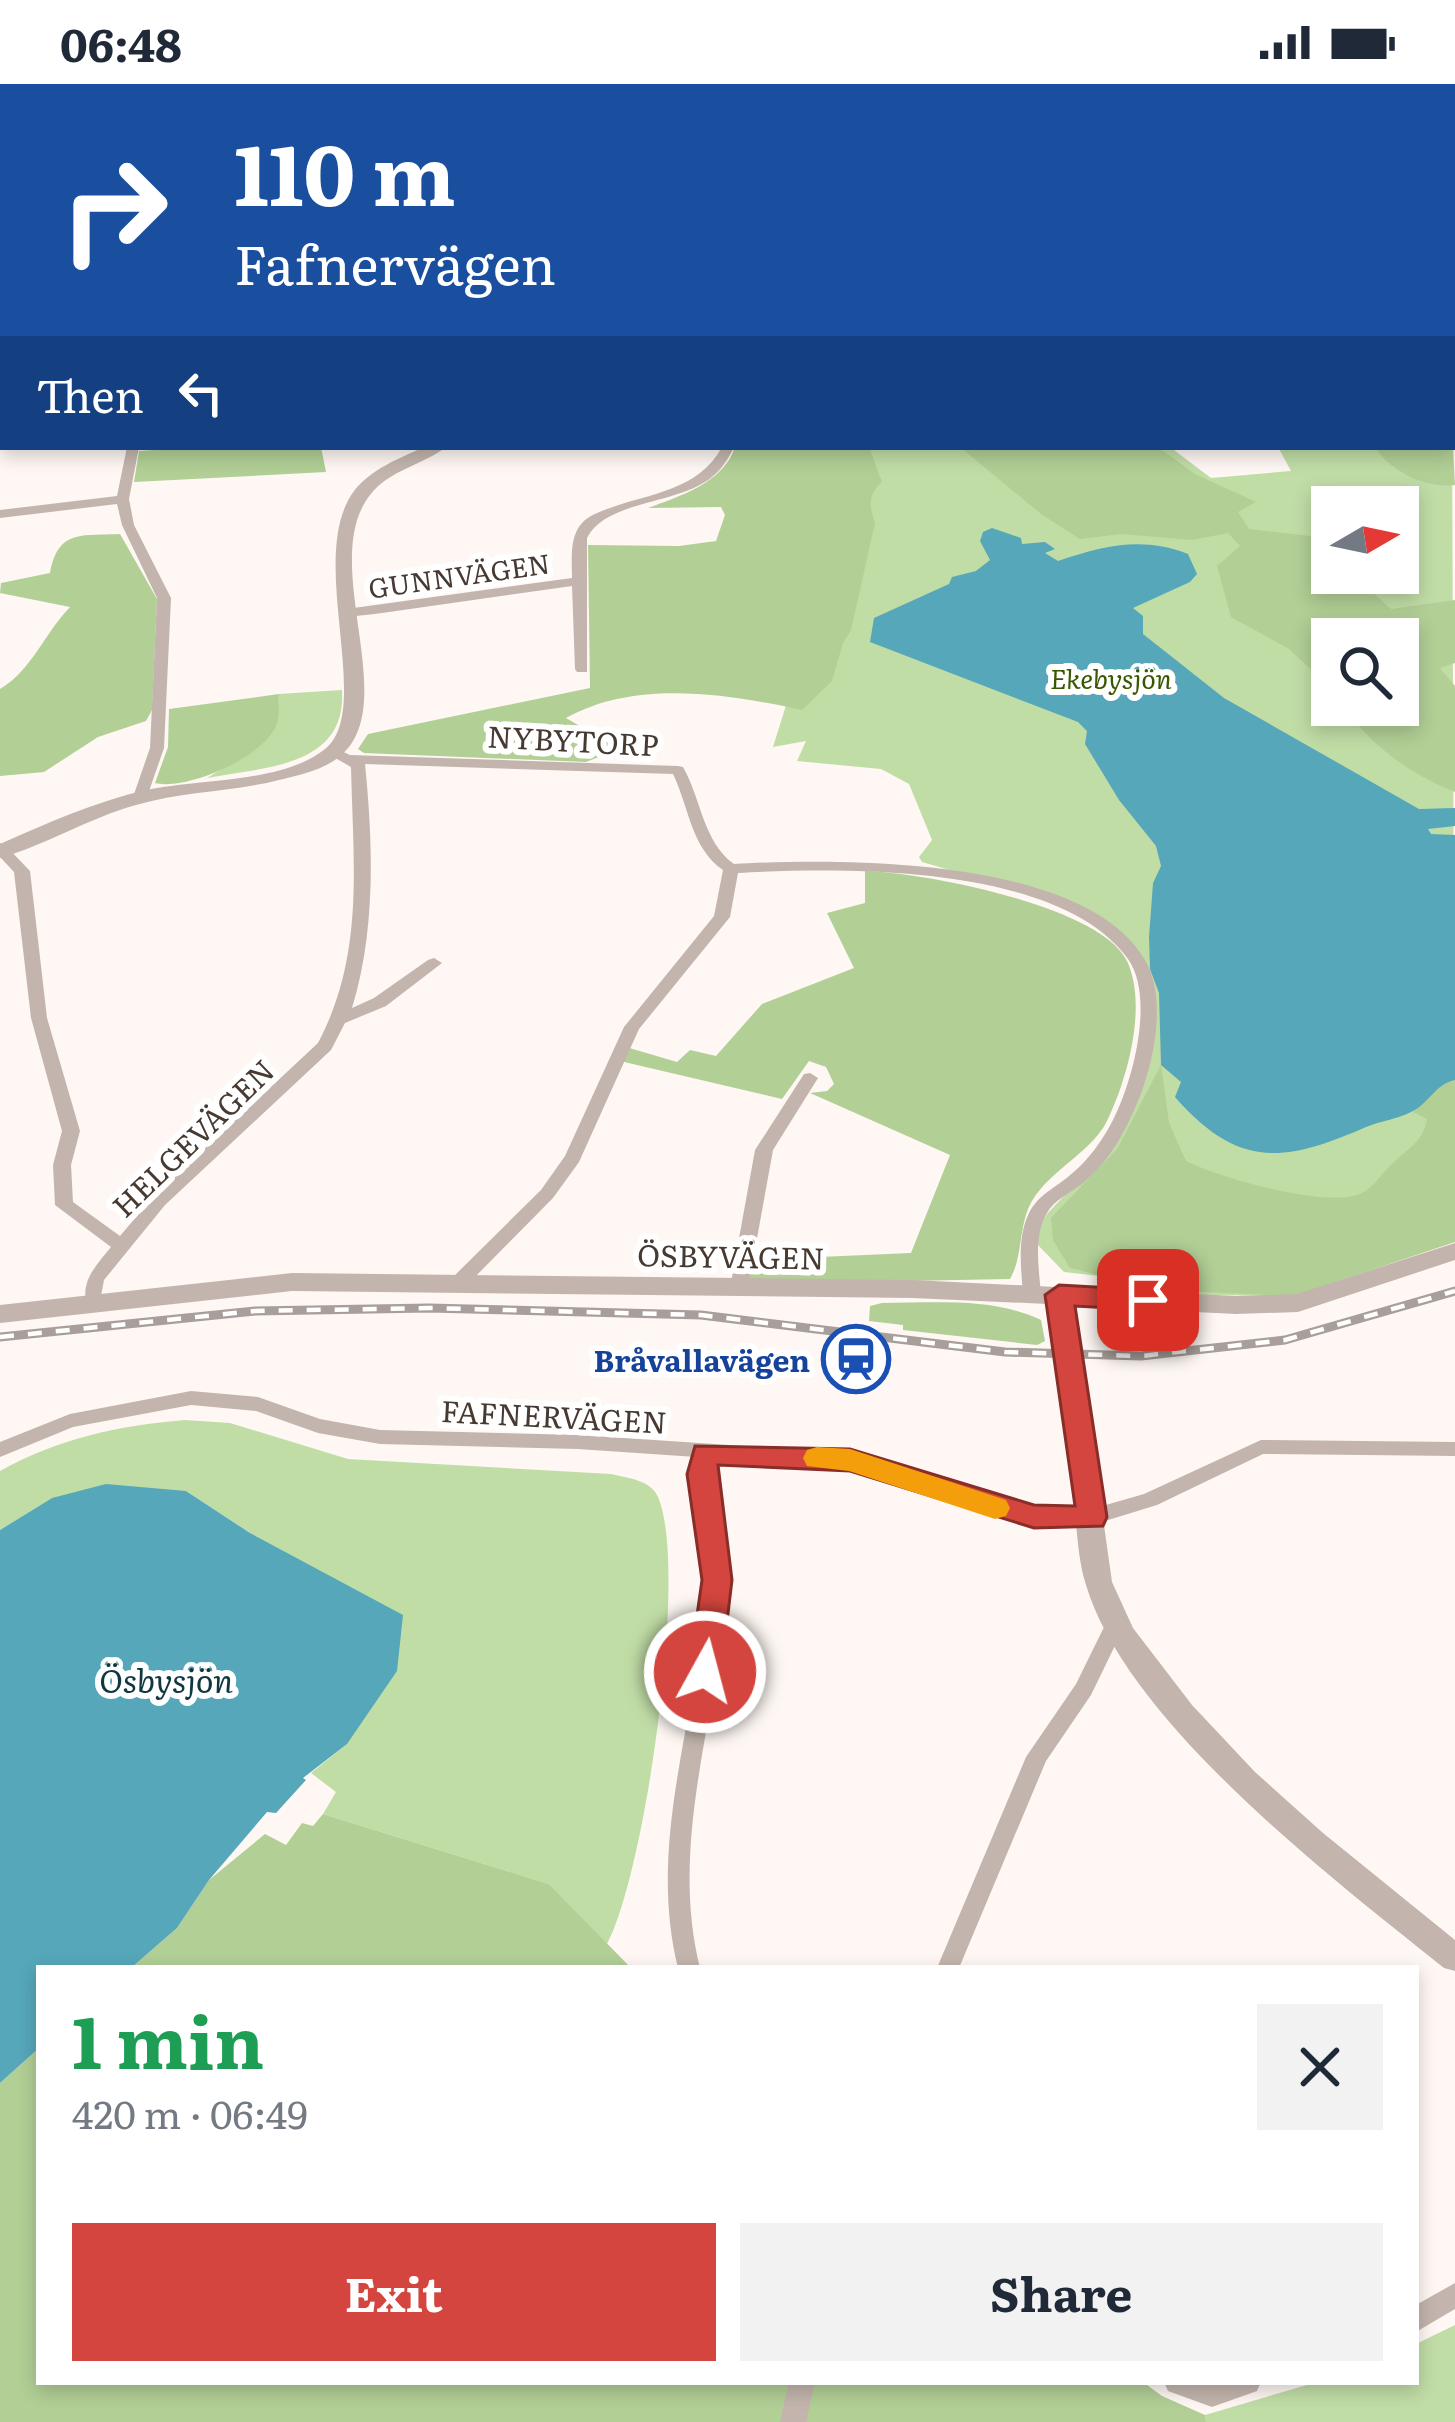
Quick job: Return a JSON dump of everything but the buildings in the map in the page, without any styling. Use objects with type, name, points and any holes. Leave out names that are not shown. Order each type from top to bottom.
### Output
[{"type":"street","points":[[132,450],[123,499],[128,525],[164,598],[157,748],[140,797]]},
{"type":"street","points":[[120,1245],[64,1205],[62,1165],[71,1132],[39,1018],[22,872],[2,850],[140,797],[282,772],[342,755],[355,718],[346,614],[349,527],[358,498],[386,472],[431,450]]},
{"type":"street","points":[[582,668],[578,582],[580,538],[588,523],[688,486],[716,466],[726,450]]},
{"type":"street","points":[[0,514],[123,499]]},
{"type":"street","name":"GUNNVÄGEN","points":[[346,614],[578,582]]},
{"type":"street","name":"NYBYTORP","points":[[342,755],[678,770],[707,845],[717,862],[731,869]]},
{"type":"street","name":"HELGEVÄGEN","points":[[93,1302],[95,1279],[120,1245],[159,1201],[325,1046],[343,1018],[360,932],[358,765],[342,755]]},
{"type":"street","points":[[460,1280],[547,1194],[573,1158],[632,1027],[722,917],[731,869],[806,862],[926,871],[1020,888],[1085,913],[1116,934],[1140,961],[1147,1009],[1145,1053],[1125,1114],[1084,1173],[1040,1208],[1029,1252],[1046,1294],[1092,1517],[1098,1582],[1114,1627],[1216,1754],[1261,1801],[1455,1958]]},
{"type":"street","name":"HELGEVÄGEN","points":[[343,1018],[380,1002],[434,963]]},
{"type":"street","points":[[739,1288],[764,1150],[810,1078]]},
{"type":"street","name":"ÖSBYVÄGEN","points":[[0,1314],[292,1282],[460,1280],[1046,1294],[1236,1305],[1298,1303],[1455,1251]]},
{"type":"street","name":"FAFNERVÄGEN","points":[[0,1450],[70,1421],[190,1397],[258,1404],[318,1426],[380,1437],[578,1442],[850,1460],[1034,1517],[1092,1517],[1150,1501],[1261,1447],[1455,1449]]},
{"type":"street","points":[[687,1965],[674,1900],[717,1580],[701,1474],[706,1454]]},
{"type":"street","points":[[949,1965],[1037,1757],[1084,1690],[1114,1627]]},
{"type":"street","points":[[1419,2318],[1455,2295]]},
{"type":"street","points":[[793,2422],[801,2385]]},
{"type":"street","points":[[1186,2385],[1212,2394],[1239,2385]]},
{"type":"green space","points":[[322,450],[326,472],[134,482],[139,451]]},
{"type":"green space","points":[[734,450],[870,450],[882,482],[871,501],[875,523],[851,630],[832,681],[802,710],[713,695],[622,698],[566,718],[619,749],[586,762],[364,753],[358,749],[368,734],[590,688],[588,545],[679,546],[716,541],[725,515],[721,507],[648,508],[711,479]]},
{"type":"green space","name":"Ekebysjön","points":[[758,450],[1174,450],[1211,478],[1291,471],[1280,450],[1452,450],[1455,1239],[1279,1296],[1163,1294],[1152,1282],[1064,1272],[1037,1244],[1038,1228],[1047,1214],[1098,1159],[1145,1078],[1139,964],[1088,918],[1012,888],[922,862],[919,857],[932,840],[909,784],[881,769],[797,761],[806,741],[773,747],[798,667]]},
{"type":"green space","points":[[964,450],[1162,450],[1195,474],[1256,502],[1238,512],[1249,529],[1311,537],[1311,594],[1374,594],[1391,609],[1455,600],[1455,663],[1440,668],[1455,686],[1455,792],[1392,757],[1359,726],[1419,726],[1419,618],[1311,618],[1311,669],[1289,649],[1231,617],[1217,566],[1240,546],[1228,533],[1192,540],[1121,534],[1080,539],[1041,514]]},
{"type":"green space","points":[[1378,450],[1453,450],[1455,485],[1432,484],[1390,464]]},
{"type":"green space","points":[[120,534],[157,599],[152,710],[146,721],[98,737],[44,772],[0,776],[0,689],[21,672],[70,607],[0,593],[1,583],[50,573],[59,549],[74,538]]},
{"type":"green space","points":[[342,690],[340,715],[331,735],[317,749],[277,766],[207,778],[266,737],[279,694]]},
{"type":"green space","points":[[279,694],[277,723],[242,759],[186,782],[155,783],[168,747],[169,709]]},
{"type":"green space","points":[[865,871],[966,885],[1047,909],[1111,941],[1127,961],[1136,999],[1122,1085],[1099,1133],[1035,1196],[1010,1279],[749,1284],[751,1260],[911,1253],[950,1155],[810,1093],[827,1091],[834,1084],[826,1067],[809,1061],[782,1099],[620,1061],[626,1047],[677,1062],[690,1050],[716,1056],[762,1004],[854,968],[827,913],[865,903]]},
{"type":"green space","points":[[1161,1065],[1169,1123],[1186,1161],[1247,1183],[1323,1197],[1360,1194],[1370,1188],[1423,1133],[1427,1119],[1413,1112],[1446,1082],[1455,1080],[1455,1242],[1294,1296],[1160,1290],[1070,1268],[1053,1240],[1051,1218],[1117,1149]]},
{"type":"green space","points":[[870,1306],[1003,1308],[1041,1320],[1045,1341],[1037,1345],[903,1330],[903,1325],[869,1321]]},
{"type":"green space","points":[[185,1420],[230,1423],[348,1459],[611,1474],[655,1491],[666,1534],[666,1651],[648,1790],[621,1907],[607,1944],[549,1884],[323,1814],[336,1792],[311,1773],[347,1744],[250,1533],[186,1491],[52,1498],[0,1530],[0,1471],[90,1435]]},
{"type":"green space","points":[[323,1814],[549,1884],[628,1965],[134,1965],[177,1928],[209,1880],[265,1834],[286,1845],[302,1823],[313,1826]]},
{"type":"green space","points":[[36,2051],[36,2385],[1147,2385],[1205,2415],[1206,2422],[0,2422],[0,2083]]},
{"type":"green space","points":[[1455,2325],[1455,2422],[1206,2422],[1205,2415],[1307,2385],[1419,2385],[1419,2343]]},
{"type":"water","name":"Ekebysjön","points":[[992,528],[1021,538],[1022,544],[1045,542],[1055,549],[1045,553],[1058,561],[1139,544],[1188,554],[1197,574],[1190,582],[1133,608],[1143,616],[1143,634],[1224,698],[1419,809],[1455,808],[1455,826],[1428,829],[1431,834],[1455,835],[1455,1080],[1406,1114],[1286,1152],[1241,1148],[1198,1120],[1175,1097],[1181,1082],[1161,1065],[1159,993],[1150,969],[1153,883],[1161,866],[1156,846],[1119,800],[1085,744],[1087,731],[1078,722],[870,642],[874,618],[990,560],[980,541],[983,532]]},
{"type":"water","name":"Ösbysjön","points":[[106,1484],[186,1491],[250,1533],[403,1615],[397,1671],[347,1744],[303,1778],[306,1780],[276,1813],[267,1812],[209,1880],[177,1928],[134,1965],[36,1965],[36,2051],[0,2083],[0,1530],[52,1498]]},
{"type":"railway","points":[[0,1337],[255,1311],[429,1308],[701,1315],[1005,1352],[1141,1356],[1285,1340],[1455,1291]]},
{"type":"slow traffic","points":[[817,1458],[850,1460],[995,1508]]},
{"type":"place","name":"Bråvallavägen","points":[[856,1359]]},
{"type":"route","points":[[705,1672],[717,1580],[701,1474],[706,1454],[850,1460],[1034,1517],[1092,1517],[1059,1295],[1148,1300]]}]
